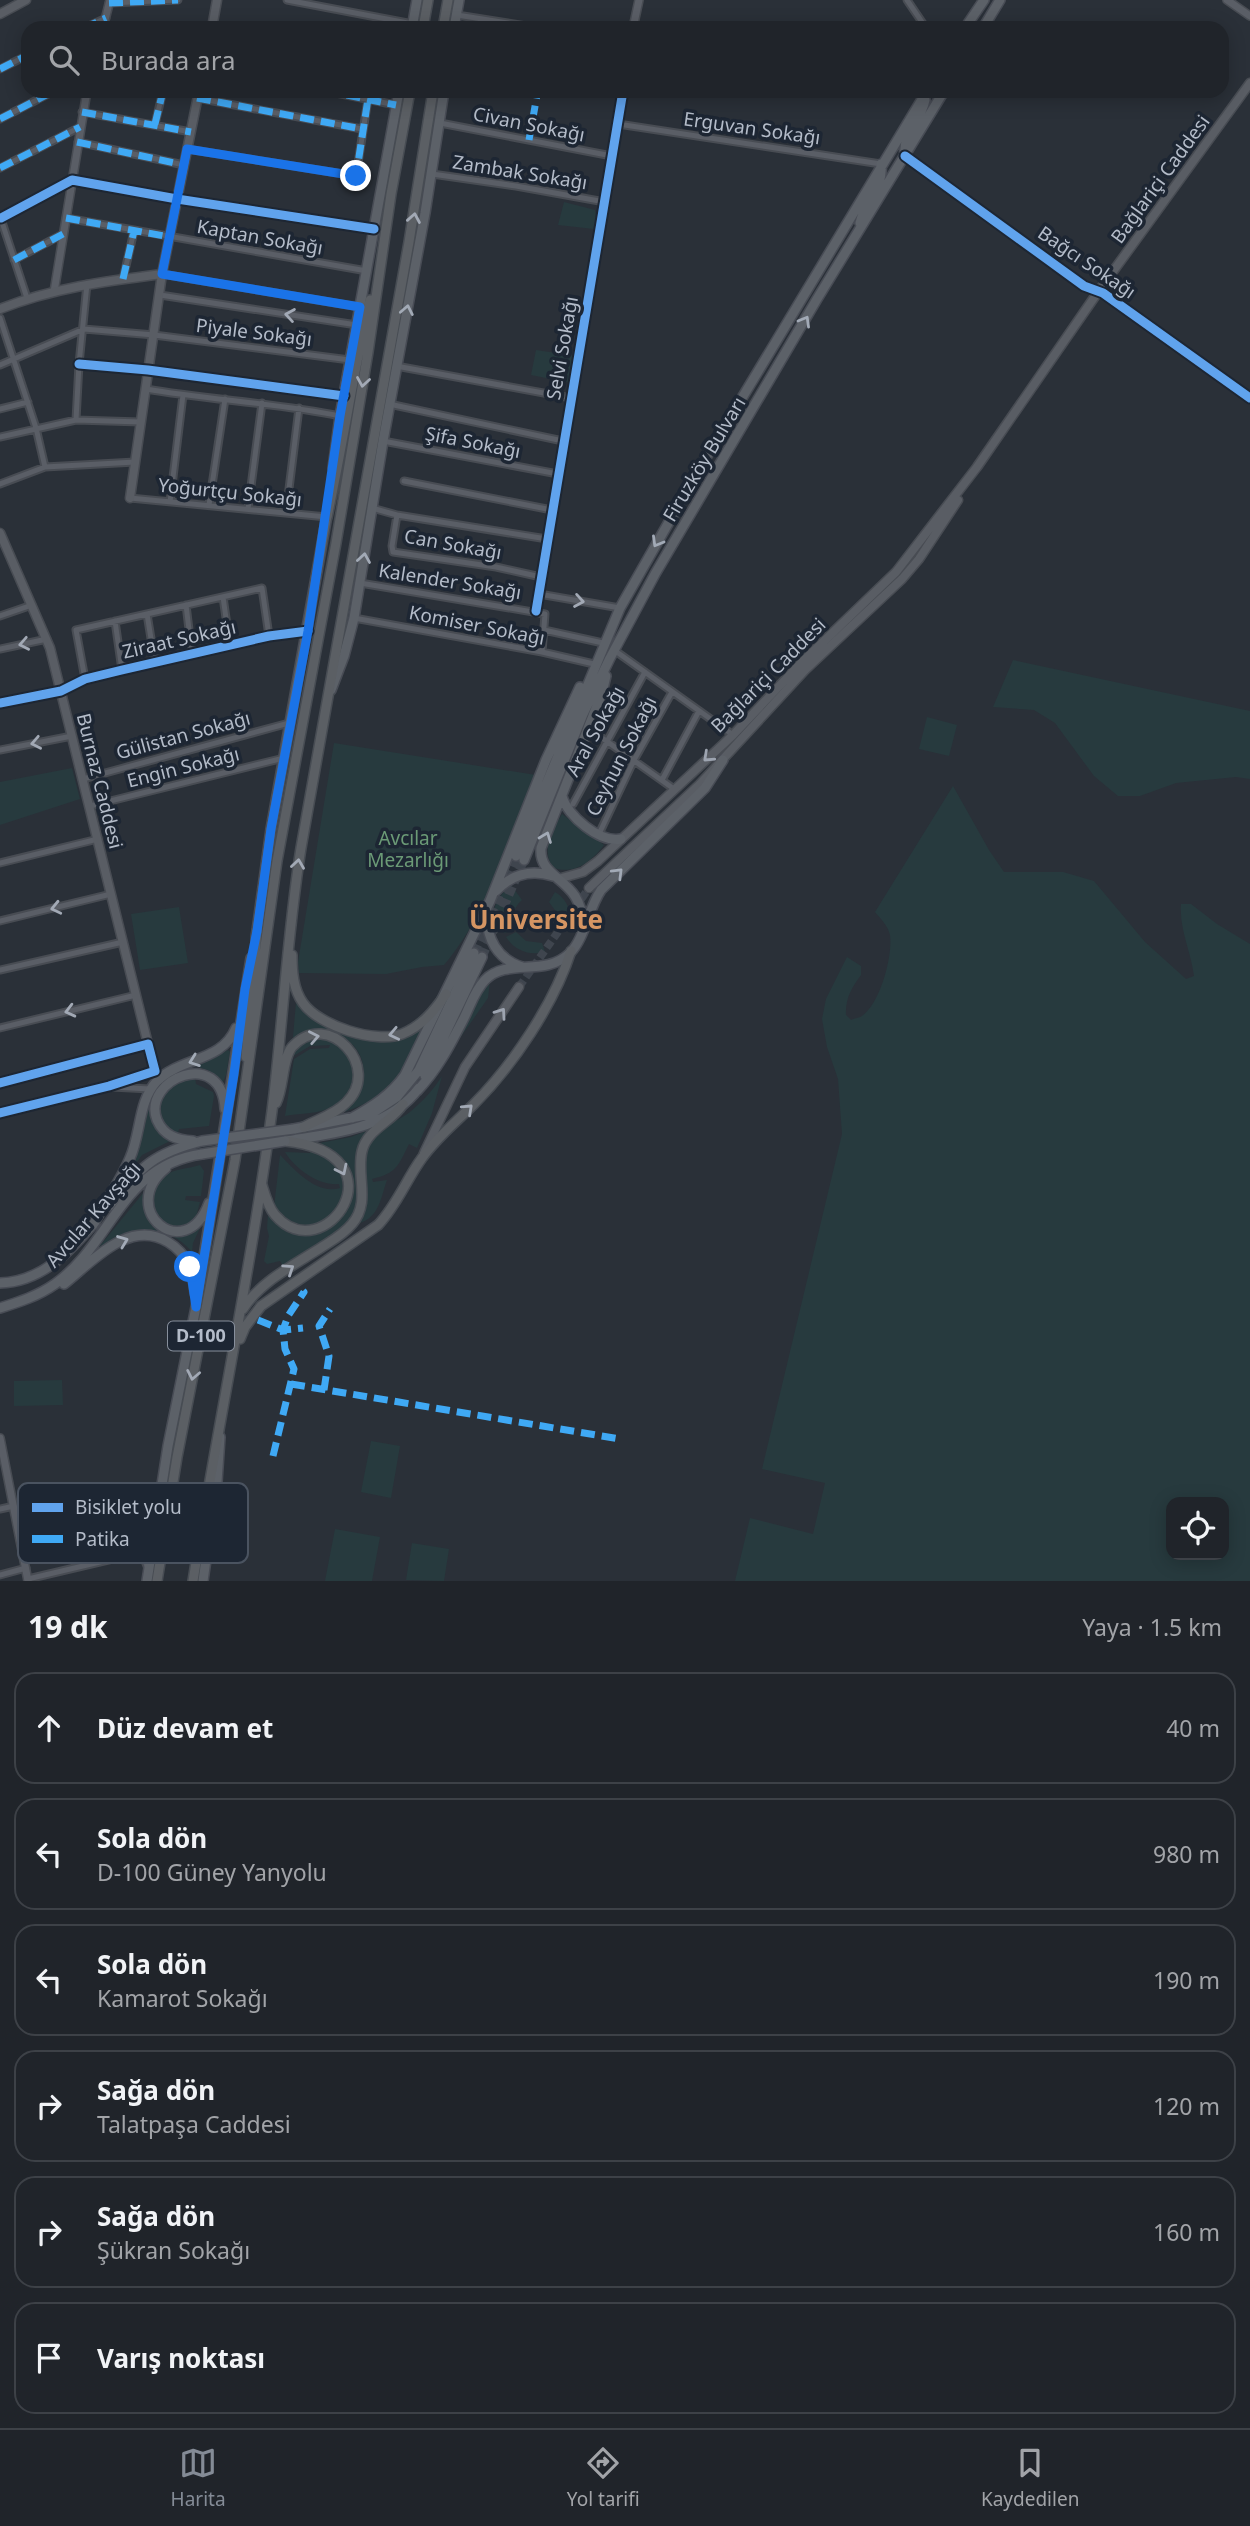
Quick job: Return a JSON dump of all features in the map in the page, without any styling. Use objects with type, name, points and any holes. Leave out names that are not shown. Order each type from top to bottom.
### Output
[{"type":"highway","points":[[424,21],[428,0]]},
{"type":"highway","points":[[444,21],[448,0]]},
{"type":"highway","name":"D-100","points":[[173,1483],[224,1221],[277,861],[336,543],[393,182],[410,98]]},
{"type":"highway","name":"D-100","points":[[210,1483],[272,1111],[289,931],[301,848],[416,206],[432,98]]},
{"type":"highway","points":[[327,517],[339,466],[359,345],[370,299],[376,290]]},
{"type":"highway","points":[[245,1091],[246,1038],[257,931]]},
{"type":"highway","points":[[289,931],[294,980],[300,999],[313,1013],[341,1027],[374,1037],[400,1035],[422,1023],[446,994]]},
{"type":"highway","points":[[232,1362],[245,1327],[261,1306],[378,1225],[394,1208],[421,1159],[443,1132],[480,1097],[545,1009],[571,951]]},
{"type":"highway","points":[[272,1111],[283,1086],[286,1059],[294,1045],[314,1035],[337,1038],[354,1057],[358,1073],[356,1088],[341,1107],[299,1128]]},
{"type":"highway","points":[[240,1314],[257,1291],[337,1237],[355,1221],[362,1205],[363,1146],[373,1131],[397,1114],[403,1104]]},
{"type":"highway","points":[[260,1180],[271,1210],[288,1225],[305,1230],[320,1228],[335,1219],[341,1211],[348,1184],[342,1165],[325,1151],[308,1144],[285,1141]]},
{"type":"highway","name":"D-100","points":[[157,1581],[160,1563]]},
{"type":"highway","name":"D-100","points":[[193,1581],[196,1563]]},
{"type":"main road","points":[[0,13],[26,0]]},
{"type":"main road","points":[[214,21],[218,0]]},
{"type":"main road","points":[[413,21],[417,0]]},
{"type":"main road","points":[[456,21],[459,0]]},
{"type":"main road","points":[[970,21],[984,0]]},
{"type":"main road","points":[[987,21],[1000,0]]},
{"type":"main road","name":"Bağlariçi Caddesi","points":[[556,877],[583,872],[733,735],[800,664],[902,579],[919,559],[977,467],[1098,292],[1250,83]]},
{"type":"main road","points":[[130,498],[162,274],[197,98]]},
{"type":"main road","points":[[162,1483],[196,1307],[241,1017],[327,517],[340,416],[398,98]]},
{"type":"main road","points":[[328,695],[344,656],[354,618],[443,98]]},
{"type":"main road","name":"Firuzköy Bulvarı","points":[[922,98],[620,608],[594,664],[520,858],[583,713],[655,574],[940,98]]},
{"type":"main road","points":[[905,156],[904,140],[923,107],[925,98]]},
{"type":"main road","points":[[858,232],[863,212],[882,178],[881,164]]},
{"type":"main road","points":[[0,309],[27,298],[87,284],[162,274]]},
{"type":"main road","points":[[743,427],[760,384],[755,377]]},
{"type":"main road","name":"Burnaz Caddesi","points":[[0,533],[3,547],[47,639],[148,1044]]},
{"type":"main road","name":"Bağlariçi Caddesi","points":[[589,888],[723,760],[864,609]]},
{"type":"main road","points":[[582,930],[580,903],[542,859],[541,848],[602,693],[612,654]]},
{"type":"main road","points":[[352,1118],[395,1089],[405,1075],[490,901],[566,713],[594,664]]},
{"type":"main road","points":[[215,1192],[202,1219],[195,1226],[180,1232],[160,1227],[148,1206],[149,1194],[158,1175],[174,1160],[357,1129],[374,1123],[403,1104],[443,1060],[484,981],[501,970],[549,966],[562,960],[571,951],[601,890],[705,788],[723,760]]},
{"type":"main road","points":[[562,796],[570,811],[598,836],[608,840],[621,839]]},
{"type":"main road","points":[[524,967],[501,955],[491,941],[487,927],[490,901],[507,881],[519,875],[531,872],[556,877]]},
{"type":"main road","points":[[93,1225],[149,1163],[167,1151],[202,1141],[352,1118],[383,1108],[412,1082],[478,955],[435,1059],[417,1091]]},
{"type":"main road","points":[[421,1159],[466,1067],[519,987]]},
{"type":"main road","points":[[93,1225],[131,1157],[150,1089],[171,1071],[223,1047],[233,1037],[241,1017]]},
{"type":"main road","points":[[202,1141],[170,1136],[163,1131],[159,1123],[155,1105],[157,1098],[162,1090],[176,1079],[192,1073],[201,1073],[218,1083],[225,1101],[226,1125]]},
{"type":"main road","name":"Avcılar Kavşağı","points":[[2,1307],[24,1301],[56,1283],[139,1184],[154,1171],[174,1160]]},
{"type":"main road","name":"Avcılar Kavşağı","points":[[2,1283],[29,1276],[58,1261],[93,1225]]},
{"type":"main road","points":[[24,1301],[53,1291],[114,1244],[147,1236],[165,1240],[181,1251],[192,1273],[196,1307]]},
{"type":"main road","points":[[217,1483],[219,1429]]},
{"type":"main road","points":[[203,1581],[206,1563]]},
{"type":"street","points":[[105,21],[110,1],[178,0]]},
{"type":"street","points":[[286,0],[388,21]]},
{"type":"street","points":[[635,21],[639,0]]},
{"type":"street","points":[[907,0],[921,21]]},
{"type":"street","points":[[1227,0],[1250,16]]},
{"type":"street","points":[[457,15],[495,21]]},
{"type":"street","points":[[99,21],[106,18]]},
{"type":"street","points":[[0,69],[21,58]]},
{"type":"street","points":[[0,119],[40,98]]},
{"type":"street","points":[[54,292],[85,98]]},
{"type":"street","points":[[155,124],[161,98]]},
{"type":"street","points":[[212,98],[362,129]]},
{"type":"street","points":[[363,98],[396,105]]},
{"type":"street","name":"Selvi Sokağı","points":[[542,652],[545,614],[536,611],[538,594],[621,98]]},
{"type":"street","points":[[187,149],[356,176],[368,99]]},
{"type":"street","points":[[82,112],[191,132]]},
{"type":"street","name":"Erguvan Sokağı","points":[[616,121],[881,164]]},
{"type":"street","name":"Civan Sokağı","points":[[440,123],[612,156]]},
{"type":"street","points":[[0,168],[80,127]]},
{"type":"street","points":[[77,142],[184,165]]},
{"type":"street","name":"Bağcı Sokağı","points":[[905,156],[1084,286],[1103,293],[1250,398]]},
{"type":"street","name":"Zambak Sokağı","points":[[431,173],[605,202]]},
{"type":"street","points":[[27,298],[0,217],[72,180],[374,229]]},
{"type":"street","name":"Kaptan Sokağı","points":[[66,218],[367,271]]},
{"type":"street","points":[[122,279],[134,231]]},
{"type":"street","points":[[14,260],[63,234]]},
{"type":"street","points":[[162,274],[360,307]]},
{"type":"street","points":[[76,420],[87,284]]},
{"type":"street","points":[[160,295],[358,325]]},
{"type":"street","points":[[0,318],[36,428],[45,467]]},
{"type":"street","points":[[0,365],[84,329]]},
{"type":"street","name":"Piyale Sokağı","points":[[84,329],[351,360]]},
{"type":"street","points":[[79,364],[148,370],[344,396]]},
{"type":"street","points":[[396,366],[571,398]]},
{"type":"street","points":[[146,389],[299,408],[340,416]]},
{"type":"street","points":[[170,502],[183,395]]},
{"type":"street","points":[[209,505],[225,399]]},
{"type":"street","points":[[0,409],[28,402]]},
{"type":"street","points":[[248,509],[262,403]]},
{"type":"street","points":[[389,404],[564,441]]},
{"type":"street","points":[[286,513],[299,408]]},
{"type":"street","points":[[0,437],[76,420],[141,422]]},
{"type":"street","name":"Şifa Sokağı","points":[[383,441],[558,474]]},
{"type":"street","points":[[0,484],[45,467],[135,462]]},
{"type":"street","points":[[404,481],[552,510]]},
{"type":"street","name":"Yoğurtçu Sokağı","points":[[130,498],[327,517]]},
{"type":"street","points":[[372,508],[397,515],[548,539]]},
{"type":"street","name":"Can Sokağı","points":[[397,515],[393,552],[496,567],[541,577]]},
{"type":"street","name":"Kalender Sokağı","points":[[360,583],[536,611]]},
{"type":"street","points":[[85,679],[76,630],[262,588],[269,636]]},
{"type":"street","points":[[538,594],[620,608]]},
{"type":"street","points":[[223,597],[230,646]]},
{"type":"street","points":[[0,616],[32,605]]},
{"type":"street","points":[[186,605],[192,654]]},
{"type":"street","points":[[147,614],[155,663]]},
{"type":"street","name":"Komiser Sokağı","points":[[354,618],[594,664]]},
{"type":"street","points":[[115,621],[122,670]]},
{"type":"street","points":[[544,630],[603,643]]},
{"type":"street","name":"Ziraat Sokağı","points":[[0,703],[61,691],[85,679],[122,670],[269,636],[308,631]]},
{"type":"street","points":[[0,649],[47,639]]},
{"type":"street","points":[[612,654],[645,672],[733,735]]},
{"type":"street","name":"Aral Sokağı","points":[[573,804],[645,672]]},
{"type":"street","name":"Ceyhun Sokağı","points":[[598,836],[634,760],[672,692]]},
{"type":"street","points":[[662,780],[699,711]]},
{"type":"street","name":"Gülistan Sokağı","points":[[83,779],[291,723]]},
{"type":"street","points":[[588,728],[674,789]]},
{"type":"street","points":[[0,750],[72,736]]},
{"type":"street","name":"Engin Sokağı","points":[[90,806],[284,758]]},
{"type":"street","points":[[0,863],[98,839]]},
{"type":"street","points":[[0,921],[111,894]]},
{"type":"street","points":[[0,970],[123,942]]},
{"type":"street","points":[[0,1028],[136,995]]},
{"type":"street","points":[[0,1083],[148,1044],[155,1071],[108,1086],[0,1113]]},
{"type":"street","points":[[108,1086],[150,1089]]},
{"type":"street","points":[[0,1438],[18,1527]]},
{"type":"street","points":[[0,1509],[14,1506]]},
{"type":"street","points":[[25,1563],[28,1580],[97,1563]]},
{"type":"street","points":[[0,1575],[26,1568]]},
{"type":"green space","points":[[564,202],[595,210],[594,229],[558,225]]},
{"type":"green space","points":[[536,350],[576,356],[571,383],[531,375]]},
{"type":"green space","points":[[1013,660],[1250,711],[1250,779],[1236,777],[1176,783],[1140,796],[1118,796],[1094,776],[1055,723],[1034,710],[993,707]]},
{"type":"green space","points":[[927,717],[957,725],[949,756],[919,749]]},
{"type":"green space","name":"Avcılar Mezarlığı","points":[[334,743],[536,775],[486,898],[474,922],[444,965],[386,974],[299,973],[298,962]]},
{"type":"green space","points":[[72,768],[80,799],[0,825],[0,782]]},
{"type":"green space","points":[[953,786],[1004,872],[1063,872],[1094,881],[1145,942],[1186,979],[1194,976],[1182,922],[1181,904],[1191,904],[1250,944],[1250,1581],[735,1581],[750,1518],[813,1534],[825,1483],[762,1469],[842,1134],[838,1079],[827,1047],[822,1019],[826,999],[847,957],[861,966],[861,975],[850,993],[846,1015],[851,1020],[861,1017],[868,1010],[880,991],[887,967],[890,935],[875,912]]},
{"type":"green space","points":[[562,814],[604,845],[588,861],[569,870],[554,868],[548,855],[551,834]]},
{"type":"green space","points":[[511,885],[522,900],[514,912],[515,927],[505,933],[494,931],[495,906]]},
{"type":"green space","points":[[555,892],[568,906],[569,924],[558,923],[557,913],[549,902]]},
{"type":"green space","points":[[179,907],[188,963],[140,970],[131,914]]},
{"type":"green space","points":[[516,932],[526,941],[542,943],[545,952],[528,953],[518,949],[506,937]]},
{"type":"green space","points":[[490,981],[488,998],[460,1038],[476,1000]]},
{"type":"green space","points":[[296,1002],[319,1021],[371,1040],[404,1038],[426,1027],[396,1080],[375,1098],[344,1112],[361,1089],[364,1070],[361,1058],[355,1047],[334,1034],[308,1033],[295,1039]]},
{"type":"green space","points":[[324,1039],[337,1043],[346,1050],[351,1059],[354,1069],[349,1090],[327,1109],[285,1116],[294,1059],[310,1049],[329,1048],[330,1045],[310,1046],[290,1058],[304,1043]]},
{"type":"green space","points":[[228,1050],[230,1052],[223,1082],[208,1070],[200,1068],[200,1063]]},
{"type":"green space","points":[[442,1076],[432,1113],[417,1148],[409,1144],[396,1168],[372,1179],[373,1182],[387,1180],[375,1212],[359,1223],[365,1204],[364,1164],[368,1144],[381,1129],[414,1108]]},
{"type":"green space","points":[[195,1077],[196,1084],[213,1092],[209,1126],[179,1129],[178,1133],[163,1121],[160,1101],[175,1085]]},
{"type":"green space","points":[[149,1107],[156,1128],[170,1141],[142,1155],[127,1176],[140,1146]]},
{"type":"green space","points":[[367,1131],[358,1156],[357,1203],[344,1227],[284,1267],[280,1261],[267,1264],[264,1261],[269,1236],[268,1215],[280,1227],[296,1235],[324,1229],[344,1212],[349,1200],[350,1174],[334,1151],[320,1143]]},
{"type":"green space","points":[[311,1150],[331,1161],[341,1176],[342,1192],[336,1208],[325,1219],[310,1225],[292,1222],[274,1207],[280,1155],[314,1185],[340,1188],[339,1184],[324,1182],[308,1175],[285,1152],[310,1153]]},
{"type":"green space","points":[[200,1165],[204,1171],[201,1196],[186,1196],[185,1200],[200,1202],[196,1217],[198,1218],[184,1225],[173,1226],[163,1222],[152,1206],[157,1185],[169,1173]]},
{"type":"green space","points":[[144,1192],[146,1216],[151,1225],[167,1234],[135,1232],[99,1247]]},
{"type":"green space","points":[[201,1226],[192,1252],[182,1242],[168,1235],[190,1232]]},
{"type":"green space","points":[[62,1380],[63,1405],[14,1406],[14,1381]]},
{"type":"green space","points":[[371,1441],[400,1446],[391,1498],[361,1492]]},
{"type":"green space","points":[[335,1529],[380,1537],[372,1581],[325,1581]]},
{"type":"green space","points":[[412,1543],[449,1549],[444,1581],[406,1580]]},
{"type":"tunnel","points":[[474,953],[516,856]]},
{"type":"tunnel","points":[[482,957],[524,860]]},
{"type":"tunnel","points":[[519,987],[589,888]]},
{"type":"marked path","points":[[109,3],[178,0]]},
{"type":"marked path","points":[[99,21],[106,18]]},
{"type":"marked path","points":[[0,69],[21,58]]},
{"type":"marked path","points":[[0,119],[40,98]]},
{"type":"marked path","points":[[155,124],[161,98]]},
{"type":"marked path","points":[[197,98],[362,129]]},
{"type":"marked path","points":[[361,98],[396,105]]},
{"type":"marked path","points":[[529,140],[536,98]]},
{"type":"marked path","points":[[187,149],[356,176],[368,99]]},
{"type":"marked path","points":[[82,112],[191,132]]},
{"type":"marked path","points":[[0,168],[80,127]]},
{"type":"marked path","points":[[77,142],[184,165]]},
{"type":"marked path","points":[[66,218],[170,237]]},
{"type":"marked path","points":[[123,279],[134,231]]},
{"type":"marked path","points":[[14,260],[63,234]]},
{"type":"marked path","points":[[273,1456],[294,1369],[285,1349],[283,1330],[303,1291]]},
{"type":"marked path","points":[[324,1390],[329,1356],[319,1326],[330,1309]]},
{"type":"marked path","points":[[258,1320],[283,1330],[303,1328]]},
{"type":"marked path","points":[[291,1384],[620,1439]]},
{"type":"cycle path","points":[[536,611],[622,98]]},
{"type":"cycle path","points":[[905,156],[1084,286],[1103,293],[1250,398]]},
{"type":"cycle path","points":[[1,218],[72,180],[374,229]]},
{"type":"cycle path","points":[[79,364],[148,370],[344,396]]},
{"type":"cycle path","points":[[0,703],[61,691],[85,679],[122,670],[269,636],[308,631]]},
{"type":"cycle path","points":[[0,1083],[148,1044],[155,1071],[109,1086],[0,1113]]},
{"type":"district","name":"Üniversite","points":[[536,920]]},
{"type":"route","points":[[190,1267],[196,1307],[271,829],[308,631],[340,416],[360,307],[162,274],[187,149],[356,176]]}]
